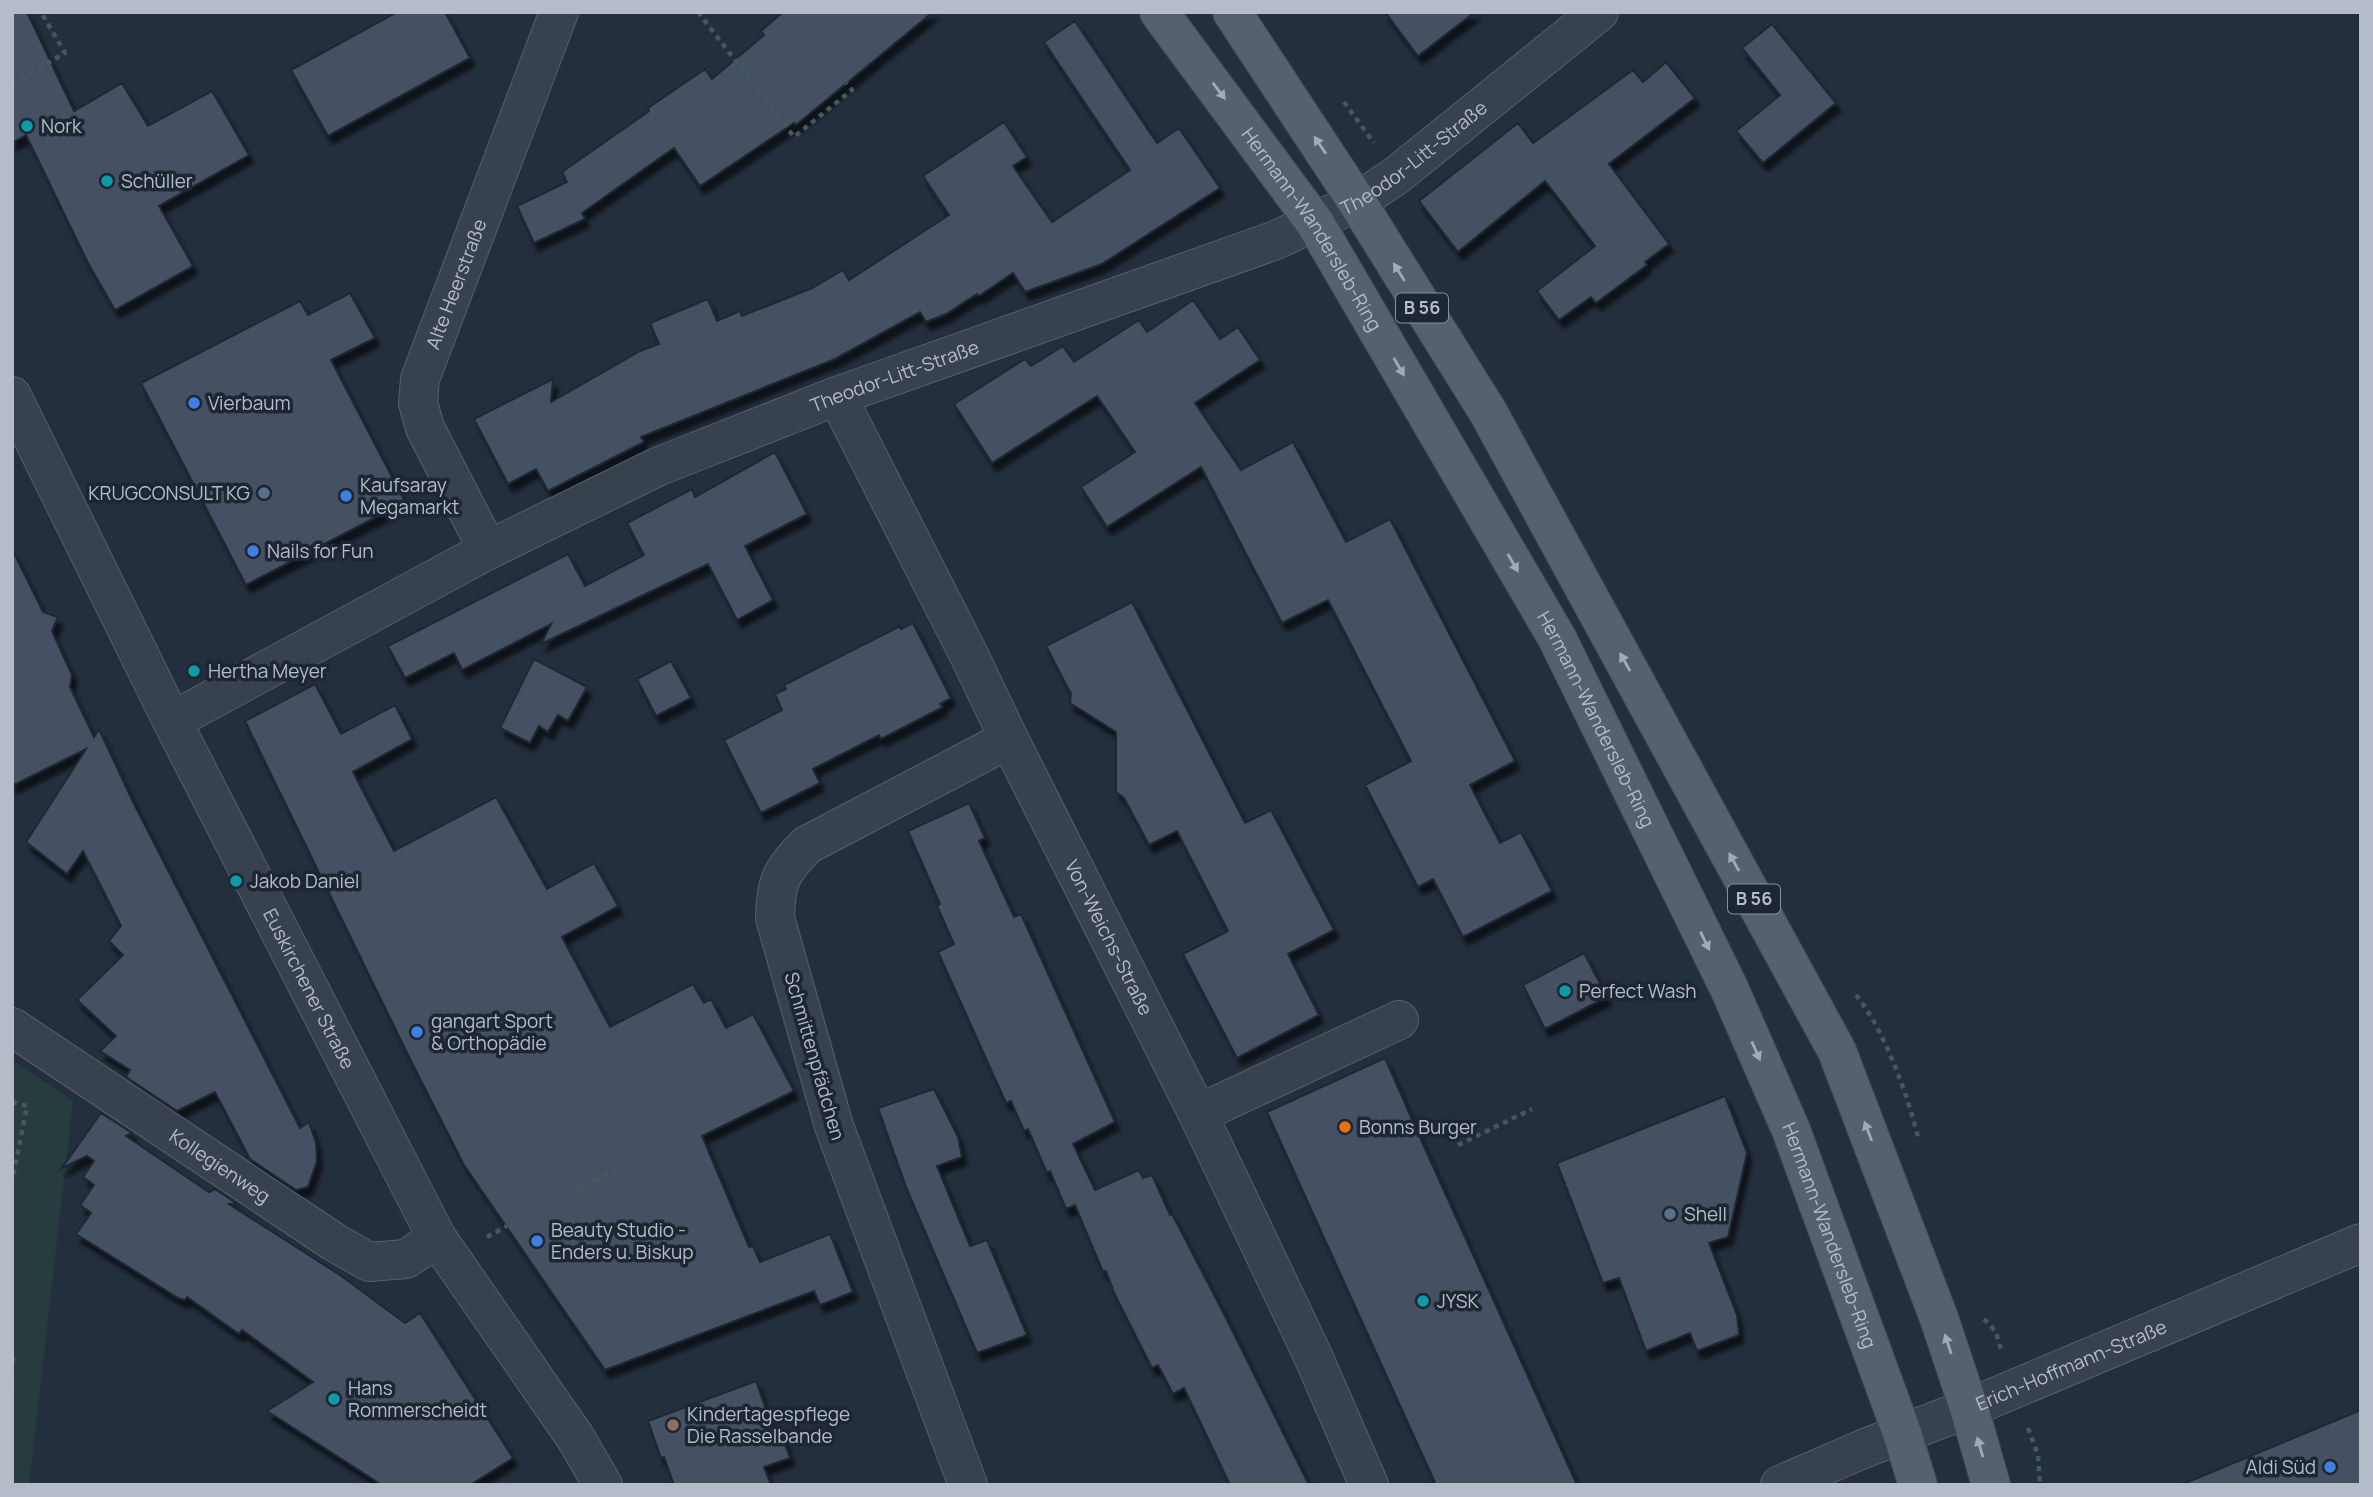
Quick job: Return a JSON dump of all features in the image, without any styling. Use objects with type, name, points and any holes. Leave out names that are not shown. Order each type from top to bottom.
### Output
[{"type":"main road","name":"Hermann-Wandersleb-Ring","points":[[1159,12],[1315,223],[1557,639],[1729,988],[1791,1130],[1902,1433],[1918,1485]]},
{"type":"main road","name":"B 56","points":[[1232,12],[1357,202],[1488,412],[1837,1051],[1939,1318],[1991,1485]]},
{"type":"street","name":"Alte Heerstraße","points":[[488,550],[425,428],[418,403],[420,379],[559,12]]},
{"type":"street","name":"Theodor-Litt-Straße","points":[[172,721],[488,550],[657,467],[837,396],[1263,245],[1315,223],[1357,202],[1415,160],[1599,12]]},
{"type":"street","name":"Euskirchener Straße","points":[[12,396],[172,721],[437,1238],[575,1437],[603,1485]]},
{"type":"street","name":"Von-Weichs-Straße","points":[[837,396],[1198,1114],[1313,1356],[1369,1485]]},
{"type":"street","name":"Schmittenpfädchen","points":[[968,1485],[834,1126],[775,918],[776,892],[785,867],[807,845],[1009,740]]},
{"type":"street","points":[[1198,1114],[1399,1020]]},
{"type":"street","name":"Kollegienweg","points":[[12,1027],[334,1242],[369,1262],[406,1259],[437,1238]]},
{"type":"street","name":"Erich-Hoffmann-Straße","points":[[1780,1485],[2361,1242]]},
{"type":"path","points":[[12,84],[65,54],[41,12]]},
{"type":"path","points":[[698,12],[794,137],[852,90],[846,83]]},
{"type":"path","points":[[12,1102],[27,1105],[12,1182]]},
{"type":"path","points":[[1458,1144],[1532,1109]]},
{"type":"path","points":[[577,1190],[620,1167]]},
{"type":"green space","points":[[12,1060],[73,1101],[29,1485],[12,1485]]},
{"type":"building","points":[[12,12],[27,12],[74,111],[122,83],[148,126],[212,91],[249,155],[159,206],[193,266],[115,310],[88,263],[26,135],[12,143]]},
{"type":"building","points":[[397,12],[445,12],[470,58],[328,136],[291,70]]},
{"type":"building","points":[[783,12],[933,12],[796,125],[794,123],[700,186],[674,148],[582,213],[585,219],[534,243],[517,206],[567,182],[562,172],[705,69],[712,79],[764,35],[761,31]]},
{"type":"building","points":[[1385,12],[1475,12],[1418,56]]},
{"type":"building","points":[[1075,21],[1157,143],[1179,128],[1220,188],[1102,264],[1025,292],[1013,273],[946,314],[926,322],[920,312],[835,359],[641,437],[644,442],[548,491],[536,469],[508,484],[474,419],[553,379],[551,402],[640,351],[659,344],[650,323],[708,299],[717,321],[740,311],[742,316],[812,288],[843,270],[849,280],[949,215],[923,176],[1004,122],[1027,157],[1013,166],[1052,222],[1130,170],[1044,42]]},
{"type":"building","points":[[1772,24],[1836,103],[1763,163],[1736,131],[1780,95],[1742,48]]},
{"type":"building","points":[[1666,62],[1695,98],[1609,164],[1669,244],[1645,262],[1647,265],[1596,303],[1591,297],[1559,320],[1537,291],[1595,246],[1545,181],[1458,252],[1419,201],[1518,123],[1533,143],[1633,70],[1643,82]]},
{"type":"building","points":[[350,293],[375,338],[331,360],[405,502],[246,585],[141,383],[300,301],[308,315]]},
{"type":"building","points":[[1193,300],[1220,339],[1238,327],[1260,360],[1195,403],[1241,470],[1293,442],[1346,542],[1390,519],[1515,761],[1470,785],[1500,843],[1521,832],[1552,891],[1463,937],[1433,879],[1418,887],[1365,785],[1411,761],[1328,600],[1282,623],[1201,467],[1107,527],[1081,487],[1135,452],[1097,396],[992,463],[954,404],[1025,359],[1031,366],[1063,346],[1074,362],[1139,320],[1147,332]]},
{"type":"building","points":[[775,452],[807,514],[745,546],[773,600],[737,620],[708,564],[541,644],[551,624],[462,670],[454,653],[405,678],[388,646],[568,554],[585,586],[644,555],[627,523],[692,489],[695,497]]},
{"type":"building","points":[[12,549],[43,612],[58,617],[52,631],[72,675],[70,687],[94,737],[99,729],[133,802],[300,1128],[309,1122],[316,1143],[317,1161],[308,1187],[296,1190],[250,1159],[215,1092],[177,1111],[126,1077],[130,1070],[100,1051],[116,1036],[77,1000],[123,955],[109,941],[121,926],[83,851],[67,874],[26,842],[86,749],[12,786]]},
{"type":"building","points":[[1132,602],[1245,823],[1271,810],[1334,930],[1288,954],[1319,1015],[1237,1058],[1183,954],[1228,931],[1177,831],[1149,845],[1124,798],[1116,792],[1116,732],[1070,703],[1071,694],[1046,646]]},
{"type":"building","points":[[913,623],[951,698],[940,704],[943,707],[881,739],[879,735],[813,769],[820,783],[761,813],[724,740],[782,710],[775,694],[786,689],[784,685],[900,626],[901,629]]},
{"type":"building","points":[[534,659],[587,687],[568,721],[558,715],[548,732],[539,726],[530,743],[500,728]]},
{"type":"building","points":[[671,661],[691,698],[656,716],[637,679]]},
{"type":"building","points":[[315,684],[341,734],[395,705],[412,739],[353,772],[394,851],[496,797],[547,889],[594,863],[618,906],[562,937],[610,1027],[693,984],[704,1003],[711,999],[726,1028],[753,1014],[794,1091],[702,1136],[749,1247],[753,1246],[760,1262],[830,1234],[853,1292],[820,1305],[814,1291],[605,1370],[464,1165],[245,721]]},
{"type":"building","points":[[969,803],[985,838],[979,841],[1014,917],[1021,914],[1115,1122],[1073,1144],[1095,1190],[1139,1170],[1143,1178],[1152,1175],[1309,1485],[1230,1485],[1184,1388],[1173,1394],[1158,1365],[1152,1368],[1115,1295],[1106,1271],[1103,1272],[1075,1205],[1066,1209],[1028,1129],[1024,1131],[1011,1101],[1006,1103],[938,952],[954,944],[937,906],[940,904],[908,831]]},
{"type":"building","name":"Perfect Wash","points":[[1584,953],[1607,997],[1545,1029],[1523,985]]},
{"type":"building","name":"JYSK","points":[[1385,1058],[1577,1485],[1436,1485],[1267,1112]]},
{"type":"building","points":[[934,1089],[958,1137],[962,1157],[937,1166],[970,1246],[987,1240],[1027,1335],[977,1353],[906,1187],[878,1108]]},
{"type":"building","points":[[1725,1096],[1747,1153],[1728,1237],[1709,1243],[1737,1315],[1739,1335],[1697,1351],[1690,1333],[1646,1351],[1619,1278],[1603,1283],[1557,1163]]},
{"type":"building","points":[[101,1113],[132,1133],[126,1136],[209,1192],[215,1189],[236,1203],[229,1204],[340,1275],[405,1323],[420,1313],[513,1458],[470,1485],[382,1485],[267,1411],[313,1382],[242,1330],[239,1334],[187,1297],[185,1300],[178,1298],[76,1234],[91,1213],[80,1205],[94,1185],[83,1177],[94,1161],[87,1156],[62,1168]]},
{"type":"building","points":[[756,1381],[772,1426],[778,1424],[790,1458],[764,1467],[771,1485],[674,1485],[648,1421]]},
{"type":"building","points":[[2361,1410],[2361,1485],[2183,1485],[2183,1484]]},
{"type":"place","name":"Nork","points":[[27,126]]},
{"type":"place","name":"Schüller","points":[[107,181]]},
{"type":"place","name":"Vierbaum","points":[[194,403]]},
{"type":"place","name":"KRUGCONSULT KG","points":[[264,493]]},
{"type":"place","name":"Kaufsaray Megamarkt","points":[[346,496]]},
{"type":"place","name":"Nails for Fun","points":[[253,551]]},
{"type":"place","name":"Hertha Meyer","points":[[194,671]]},
{"type":"place","name":"Jakob Daniel","points":[[236,881]]},
{"type":"place","name":"Perfect Wash","points":[[1565,991]]},
{"type":"place","name":"gangart Sport & Orthopädie","points":[[417,1032]]},
{"type":"place","name":"Bonns Burger","points":[[1345,1127]]},
{"type":"place","name":"Shell","points":[[1670,1214]]},
{"type":"place","name":"Beauty Studio - Enders u. Biskup","points":[[537,1241]]},
{"type":"place","name":"JYSK","points":[[1423,1301]]},
{"type":"place","name":"Hans Rommerscheidt","points":[[334,1399]]},
{"type":"place","name":"Kindertagespflege Die Rasselbande","points":[[673,1425]]},
{"type":"place","name":"Aldi Süd","points":[[2330,1467]]}]
